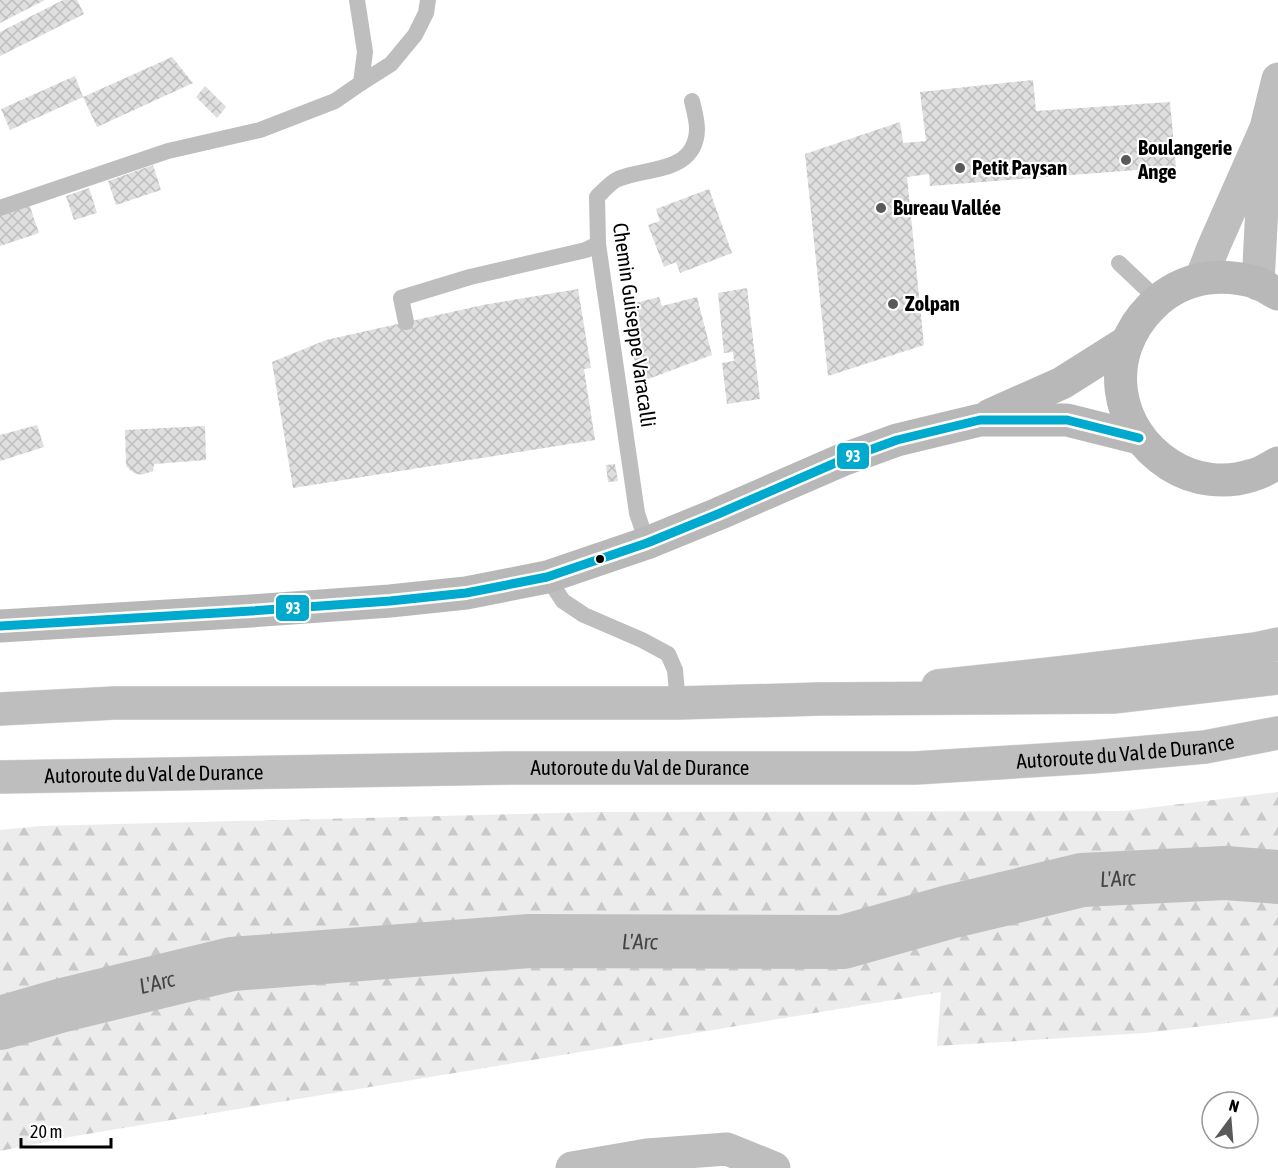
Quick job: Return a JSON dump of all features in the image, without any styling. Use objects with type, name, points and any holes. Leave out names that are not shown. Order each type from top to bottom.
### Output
[{"type":"main road","points":[[1201,279],[1266,128],[1278,79]]},
{"type":"main road","points":[[1266,128],[1268,289],[1239,279],[1220,277],[1201,279],[1186,284],[1158,300],[1145,312],[1127,342],[1120,381],[1129,421],[1139,438],[1157,457],[1179,471],[1203,479],[1230,480],[1270,472]]},
{"type":"main road","points":[[0,626],[390,601],[466,593],[547,577],[646,543],[853,456],[897,440],[980,420],[1062,383],[1127,342]]},
{"type":"main road","points":[[980,420],[1067,420],[1139,438]]},
{"type":"main road","points":[[820,699],[1076,671],[1278,644]]},
{"type":"main road","points":[[0,709],[115,703],[678,703],[820,699],[1113,697],[1278,678]]},
{"type":"main road","name":"Autoroute du Val de Durance","points":[[0,777],[512,768],[915,768],[1092,757],[1205,747],[1278,735]]},
{"type":"main road","points":[[572,1168],[647,1155],[728,1149],[774,1168]]},
{"type":"lane","points":[[357,0],[366,52],[361,83]]},
{"type":"lane","points":[[0,208],[168,151],[260,130],[334,101],[391,64],[415,35],[426,13],[428,0]]},
{"type":"lane","name":"Chemin Guiseppe Varacalli","points":[[646,543],[637,513],[598,244],[597,197],[616,180],[672,166],[688,154],[695,143],[697,128],[692,101]]},
{"type":"lane","points":[[406,322],[401,298],[470,277],[586,250],[598,244]]},
{"type":"lane","points":[[1119,263],[1158,300]]},
{"type":"lane","points":[[547,577],[563,601],[584,615],[668,654],[675,670],[678,703]]},
{"type":"green space","points":[[1278,792],[1278,1017],[1145,1033],[937,1046],[941,992],[75,1136],[0,1151],[0,830],[41,826],[597,812],[1124,811]]},
{"type":"building","points":[[0,0],[45,0],[0,23]]},
{"type":"building","points":[[63,0],[77,0],[84,14],[0,56],[0,32]]},
{"type":"building","points":[[172,57],[193,83],[97,127],[83,97]]},
{"type":"building","points":[[75,76],[83,97],[10,130],[1,109]]},
{"type":"building","points":[[1033,80],[1036,111],[1170,102],[1176,167],[930,186],[929,174],[907,177],[924,345],[828,376],[805,154],[900,122],[903,143],[926,141],[920,92]]},
{"type":"building","points":[[205,86],[226,107],[217,118],[196,97]]},
{"type":"building","points":[[153,165],[161,190],[116,205],[108,181]]},
{"type":"building","points":[[89,188],[97,213],[74,220],[66,196]]},
{"type":"building","points":[[709,189],[732,253],[680,273],[676,262],[664,267],[648,225],[660,221],[656,209]]},
{"type":"building","points":[[29,204],[39,233],[0,246],[0,214]]},
{"type":"building","points":[[747,288],[760,399],[727,404],[722,363],[734,361],[733,352],[724,353],[718,293]]},
{"type":"building","points":[[578,289],[591,368],[584,369],[595,440],[293,488],[272,362],[326,340],[483,305]]},
{"type":"building","points":[[659,297],[662,306],[697,297],[712,355],[643,381],[628,337],[640,333],[631,304]]},
{"type":"building","points":[[37,425],[44,447],[0,461],[0,435]]},
{"type":"building","points":[[205,426],[206,460],[154,464],[153,471],[141,475],[134,473],[126,466],[125,430]]},
{"type":"building","points":[[615,464],[618,481],[608,482],[606,465]]},
{"type":"waterway","name":"L'Arc","points":[[0,1023],[63,1005],[232,964],[530,941],[843,942],[949,912],[1082,880],[1225,873],[1278,877]]},
{"type":"transit line","name":"93","points":[[0,626],[390,601],[466,593],[547,577],[647,543],[842,460],[897,440],[980,420],[1067,420],[1139,438]]},
{"type":"place","name":"Boulangerie Ange","points":[[1126,160]]},
{"type":"place","name":"Petit Paysan","points":[[960,168]]},
{"type":"place","name":"Bureau Vallée","points":[[881,208]]},
{"type":"place","name":"Zolpan","points":[[893,304]]}]
